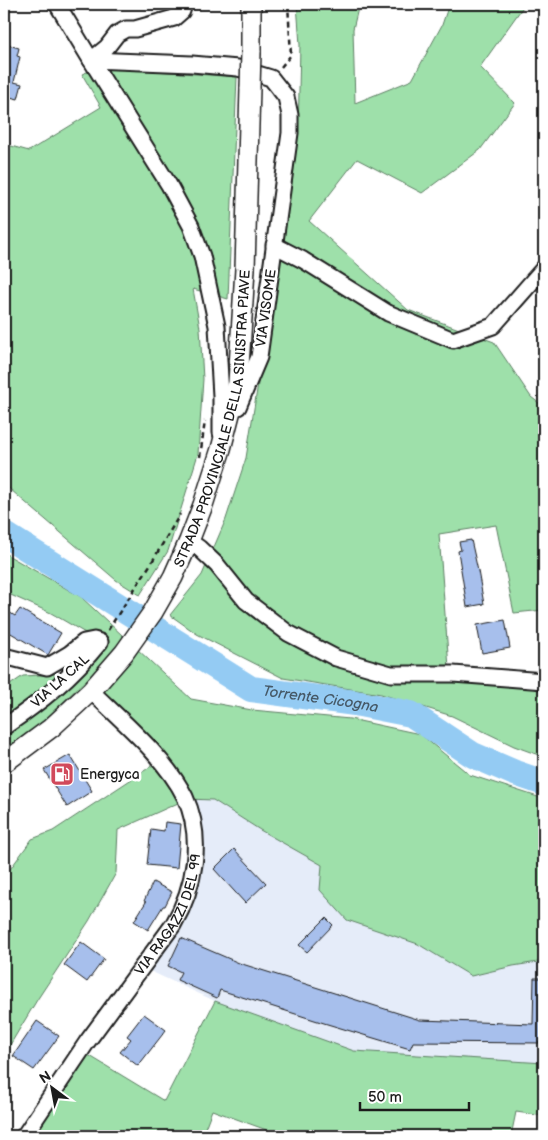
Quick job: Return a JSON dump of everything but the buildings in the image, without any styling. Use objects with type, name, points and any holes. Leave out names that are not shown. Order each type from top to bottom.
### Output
[{"type":"main road","name":"STRADA PROVINCIALE DELLA SINISTRA PIAVE","points":[[4,763],[51,728],[91,691],[124,653],[153,612],[173,577],[203,505],[221,449],[238,383],[245,269],[251,4]]},
{"type":"street","points":[[57,4],[169,185],[191,226],[202,256],[217,326],[221,449]]},
{"type":"street","points":[[91,60],[107,47],[117,34],[126,29],[134,29],[174,18],[182,10],[184,4]]},
{"type":"street","points":[[91,60],[238,68],[272,78]]},
{"type":"street","name":"VIA VISOME","points":[[221,449],[259,357],[290,133],[290,115],[286,96],[272,78]]},
{"type":"street","points":[[274,245],[303,260],[388,314],[453,340],[493,326],[544,268]]},
{"type":"street","points":[[189,541],[217,565],[246,602],[288,633],[336,658],[391,674],[452,674],[544,681]]},
{"type":"street","name":"VIA LA CAL","points":[[4,656],[47,667],[84,642],[94,640],[100,642],[56,689],[4,727]]},
{"type":"street","name":"VIA RAGAZZI DEL 99","points":[[24,1136],[87,1042],[173,925],[188,895],[192,879],[195,847],[190,809],[184,796],[177,783],[153,753],[91,691]]},
{"type":"path","points":[[272,78],[291,55],[288,4]]},
{"type":"path","points":[[199,461],[206,414]]},
{"type":"path","points":[[108,631],[182,511]]},
{"type":"shaded area","points":[[187,799],[213,800],[260,830],[323,865],[347,920],[418,944],[471,976],[544,961],[544,1066],[395,1066],[215,1001],[139,966],[172,919],[187,886],[191,843]]},
{"type":"green space","points":[[297,4],[359,4],[353,29],[355,103],[412,80],[442,25],[449,4],[525,4],[480,67],[515,103],[480,150],[422,193],[357,159],[309,221],[408,310],[494,342],[531,397],[544,407],[544,610],[514,613],[496,525],[439,534],[449,668],[544,684],[544,757],[514,746],[452,716],[381,694],[283,678],[197,634],[170,615],[202,575],[226,519],[246,458],[298,136],[300,45]]},
{"type":"green space","points":[[99,67],[237,77],[228,299],[193,289],[200,328],[203,379],[198,454],[168,551],[140,595],[116,580],[4,484],[4,144],[29,151],[101,107],[82,74]]},
{"type":"green space","points":[[4,553],[81,597],[191,699],[252,710],[350,719],[420,734],[470,775],[544,799],[544,961],[471,976],[418,944],[347,920],[320,890],[322,865],[260,830],[213,800],[187,799],[118,830],[116,873],[89,921],[37,1000],[4,1055],[4,879],[32,839],[53,831],[156,763],[85,681],[39,725],[4,749],[4,689],[23,676],[76,673],[104,644],[51,613],[4,592]]},
{"type":"green space","points":[[215,1001],[354,1051],[544,1063],[544,1116],[516,1112],[511,1136],[283,1136],[212,1110],[202,1136],[22,1136],[80,1050],[164,1101]]},
{"type":"waterway","name":"Torrente Cicogna","points":[[4,534],[251,689],[355,703],[411,714],[473,755],[544,783]]},
{"type":"place","name":"Energyca","points":[[62,774]]}]
